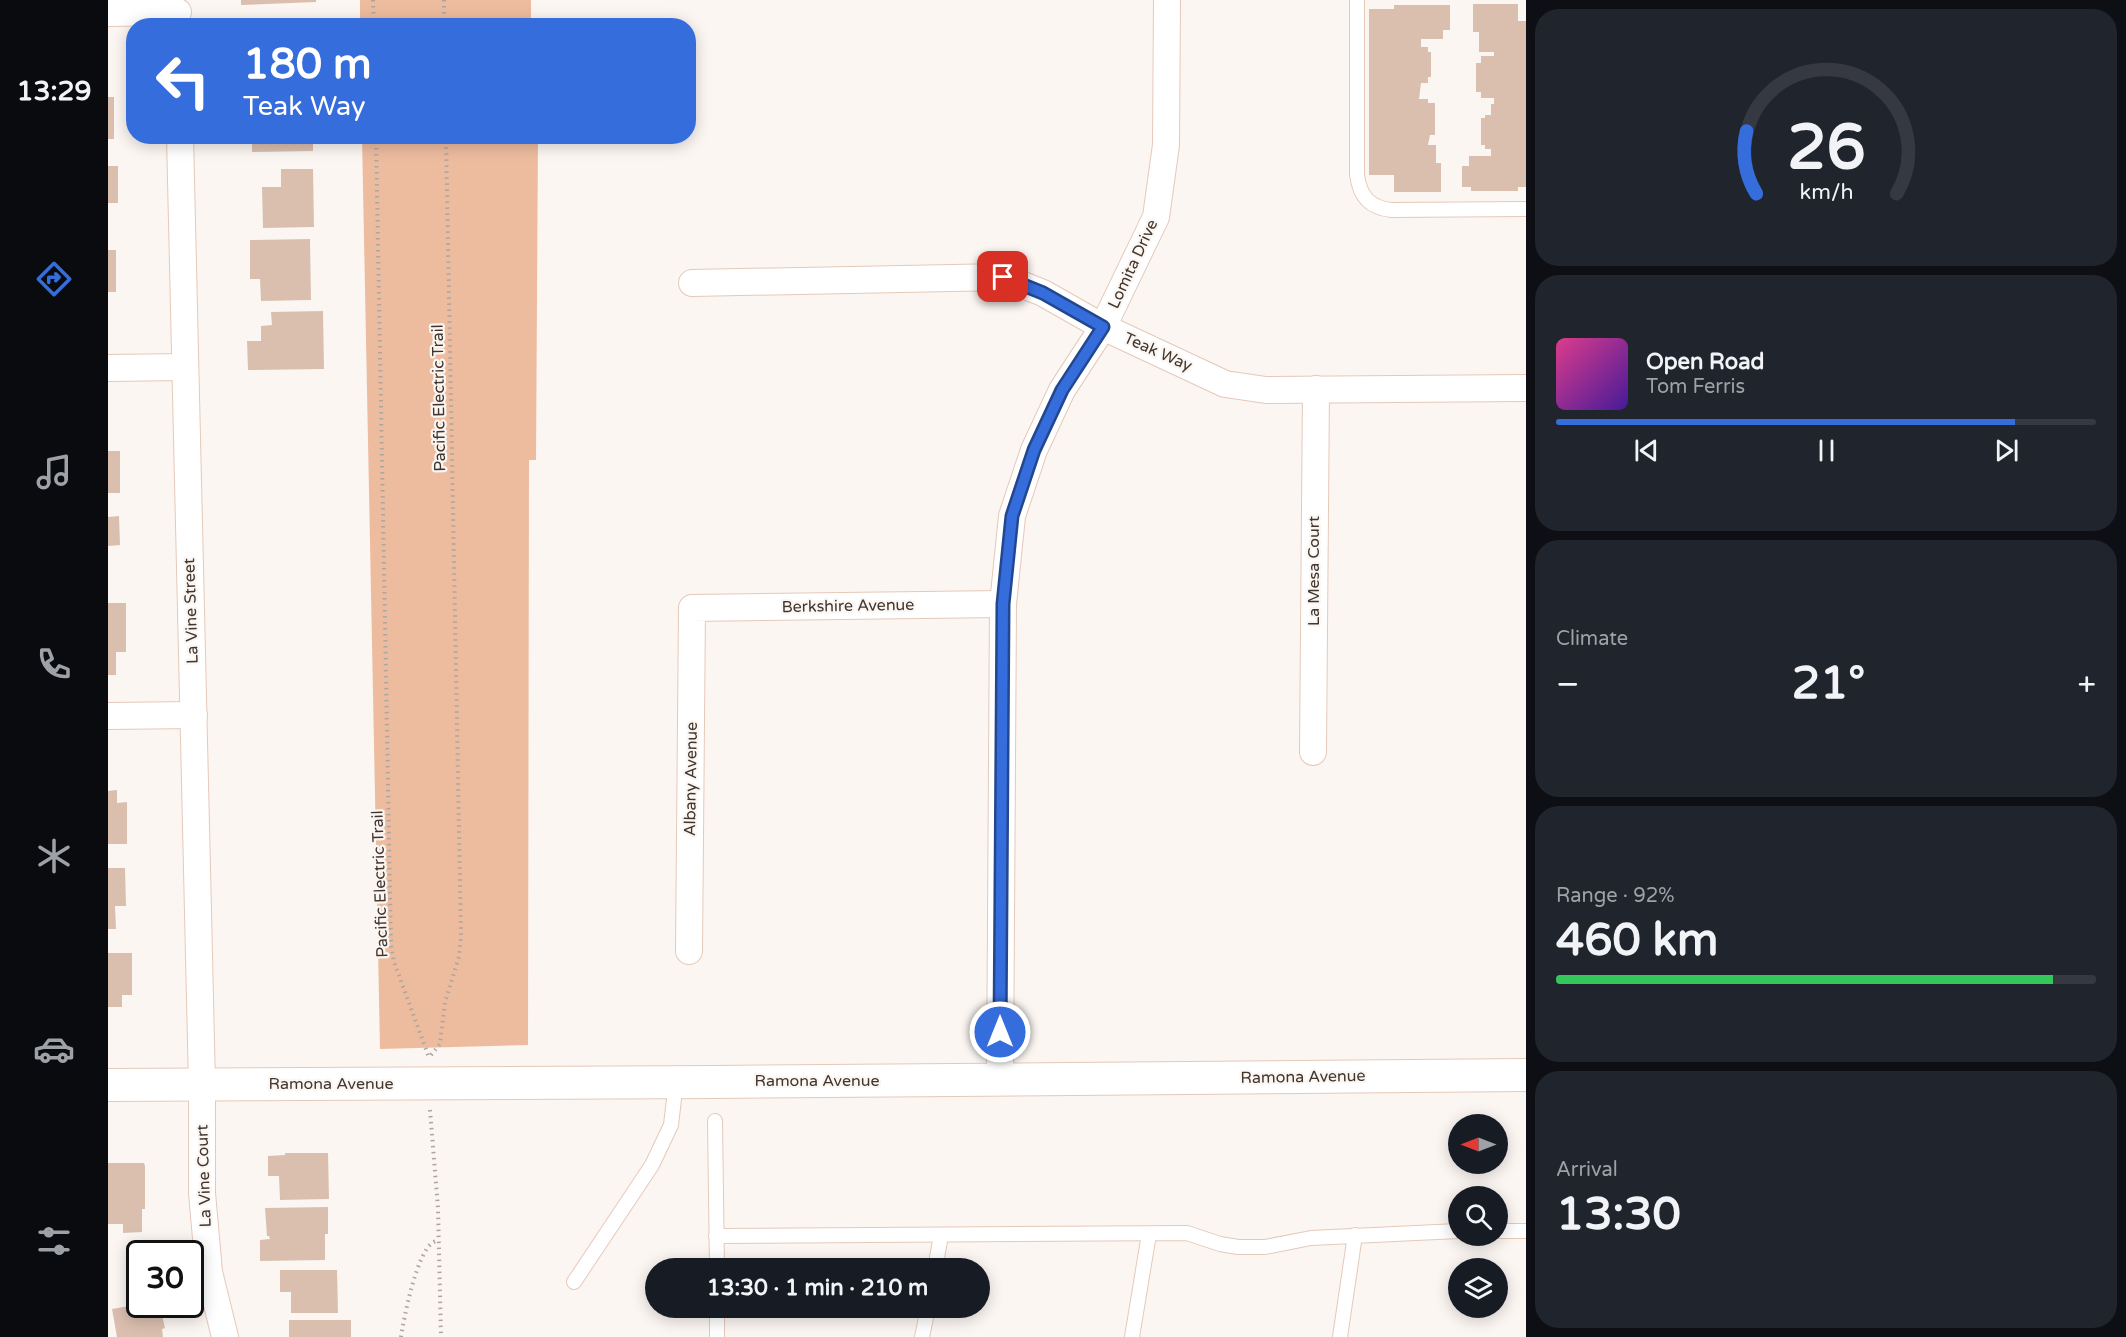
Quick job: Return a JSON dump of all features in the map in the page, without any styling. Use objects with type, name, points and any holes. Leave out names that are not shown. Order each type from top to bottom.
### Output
[{"type":"street","name":"Lomita Drive","points":[[1000,1080],[1003,604],[1012,516],[1034,450],[1062,390],[1103,327],[1156,217],[1166,145],[1167,0]]},
{"type":"street","points":[[108,13],[178,13]]},
{"type":"street","name":"La Vine Street","points":[[180,144],[202,1085]]},
{"type":"street","name":"Teak Way","points":[[693,283],[1003,277],[1043,293],[1103,327],[1226,384],[1266,390],[1526,388]]},
{"type":"street","points":[[108,368],[185,367]]},
{"type":"street","name":"La Mesa Court","points":[[1313,752],[1316,389]]},
{"type":"street","name":"Berkshire Avenue","points":[[693,608],[1003,604]]},
{"type":"street","name":"Albany Avenue","points":[[689,951],[693,608]]},
{"type":"street","points":[[108,716],[194,715]]},
{"type":"street","name":"Ramona Avenue","points":[[108,1085],[1526,1075]]},
{"type":"street","name":"La Vine Court","points":[[202,1085],[202,1193],[209,1272],[225,1337]]},
{"type":"lane","points":[[1357,0],[1357,175],[1364,198],[1371,205],[1392,210],[1526,209]]},
{"type":"lane","points":[[574,1282],[652,1165],[671,1125],[676,1082]]},
{"type":"lane","points":[[715,1121],[717,1258]]},
{"type":"lane","points":[[716,1236],[1187,1233],[1220,1244],[1238,1247],[1265,1246],[1311,1238],[1448,1231]]},
{"type":"lane","points":[[1508,1231],[1526,1231]]},
{"type":"lane","points":[[1132,1337],[1149,1234]]},
{"type":"lane","points":[[937,1258],[941,1235]]},
{"type":"lane","points":[[1340,1337],[1355,1235]]},
{"type":"lane","points":[[717,1318],[717,1337]]},
{"type":"lane","points":[[922,1337],[926,1318]]},
{"type":"path","points":[[373,0],[374,18]]},
{"type":"path","points":[[444,0],[444,18]]},
{"type":"path","name":"Pacific Electric Trail","points":[[376,144],[391,945],[394,962],[429,1058],[440,1044],[445,1002],[459,957],[461,936],[446,144]]},
{"type":"path","points":[[430,1124],[439,1240],[441,1337]]},
{"type":"path","points":[[401,1337],[405,1309],[423,1255],[431,1244],[439,1240]]},
{"type":"shaded area","points":[[360,0],[531,0],[531,18],[360,18]]},
{"type":"shaded area","points":[[362,144],[538,144],[536,460],[529,460],[528,1045],[380,1049]]},
{"type":"building","points":[[241,0],[316,0],[316,2],[241,5]]},
{"type":"building","points":[[1473,4],[1518,4],[1518,21],[1526,21],[1526,187],[1518,187],[1518,191],[1471,191],[1471,187],[1462,187],[1462,166],[1469,166],[1469,156],[1491,156],[1491,149],[1485,149],[1485,145],[1481,145],[1481,118],[1491,115],[1491,104],[1494,104],[1494,98],[1481,98],[1481,92],[1476,92],[1476,63],[1481,63],[1481,56],[1494,56],[1494,52],[1479,52],[1479,32],[1473,32]]},
{"type":"building","points":[[1394,5],[1450,5],[1450,30],[1443,30],[1443,39],[1421,39],[1421,47],[1428,47],[1428,52],[1431,52],[1431,77],[1428,77],[1428,83],[1421,83],[1419,99],[1428,99],[1428,103],[1435,103],[1435,135],[1430,135],[1428,145],[1436,145],[1436,163],[1441,163],[1441,192],[1394,192],[1394,175],[1369,175],[1369,9],[1394,9]]},
{"type":"building","points":[[108,97],[114,97],[114,139],[108,139]]},
{"type":"building","points":[[252,144],[313,144],[313,151],[252,152]]},
{"type":"building","points":[[108,166],[118,166],[118,203],[108,203]]},
{"type":"building","points":[[281,169],[313,169],[314,227],[263,228],[262,187],[281,187]]},
{"type":"building","points":[[310,239],[311,300],[261,301],[260,279],[250,279],[250,240]]},
{"type":"building","points":[[108,250],[116,250],[116,292],[108,292]]},
{"type":"building","points":[[323,311],[324,369],[248,370],[247,341],[261,341],[261,326],[272,325],[271,312]]},
{"type":"building","points":[[108,451],[120,451],[120,493],[108,493]]},
{"type":"building","points":[[119,516],[120,545],[108,546],[108,517]]},
{"type":"building","points":[[108,603],[126,603],[126,652],[116,652],[116,675],[108,675]]},
{"type":"building","points":[[117,790],[117,803],[127,802],[127,844],[108,844],[108,791]]},
{"type":"building","points":[[108,868],[125,868],[126,906],[115,906],[116,929],[108,929]]},
{"type":"building","points":[[108,953],[132,953],[132,995],[122,995],[122,1007],[108,1007]]},
{"type":"building","points":[[285,1153],[328,1153],[329,1199],[280,1200],[279,1176],[268,1176],[268,1156],[285,1155]]},
{"type":"building","points":[[108,1163],[144,1163],[145,1209],[142,1209],[142,1232],[123,1233],[123,1224],[108,1224]]},
{"type":"building","points":[[328,1207],[325,1260],[260,1261],[260,1240],[270,1239],[267,1236],[265,1208]]},
{"type":"building","points":[[280,1270],[337,1270],[338,1313],[291,1313],[291,1292],[280,1292]]},
{"type":"building","points":[[126,1307],[126,1318],[163,1318],[165,1328],[162,1329],[163,1337],[117,1337],[112,1309]]},
{"type":"building","points":[[289,1320],[351,1320],[351,1337],[289,1337]]},
{"type":"route","points":[[1000,1032],[1003,604],[1012,516],[1034,450],[1062,390],[1103,327],[1043,293],[1003,277]]}]
